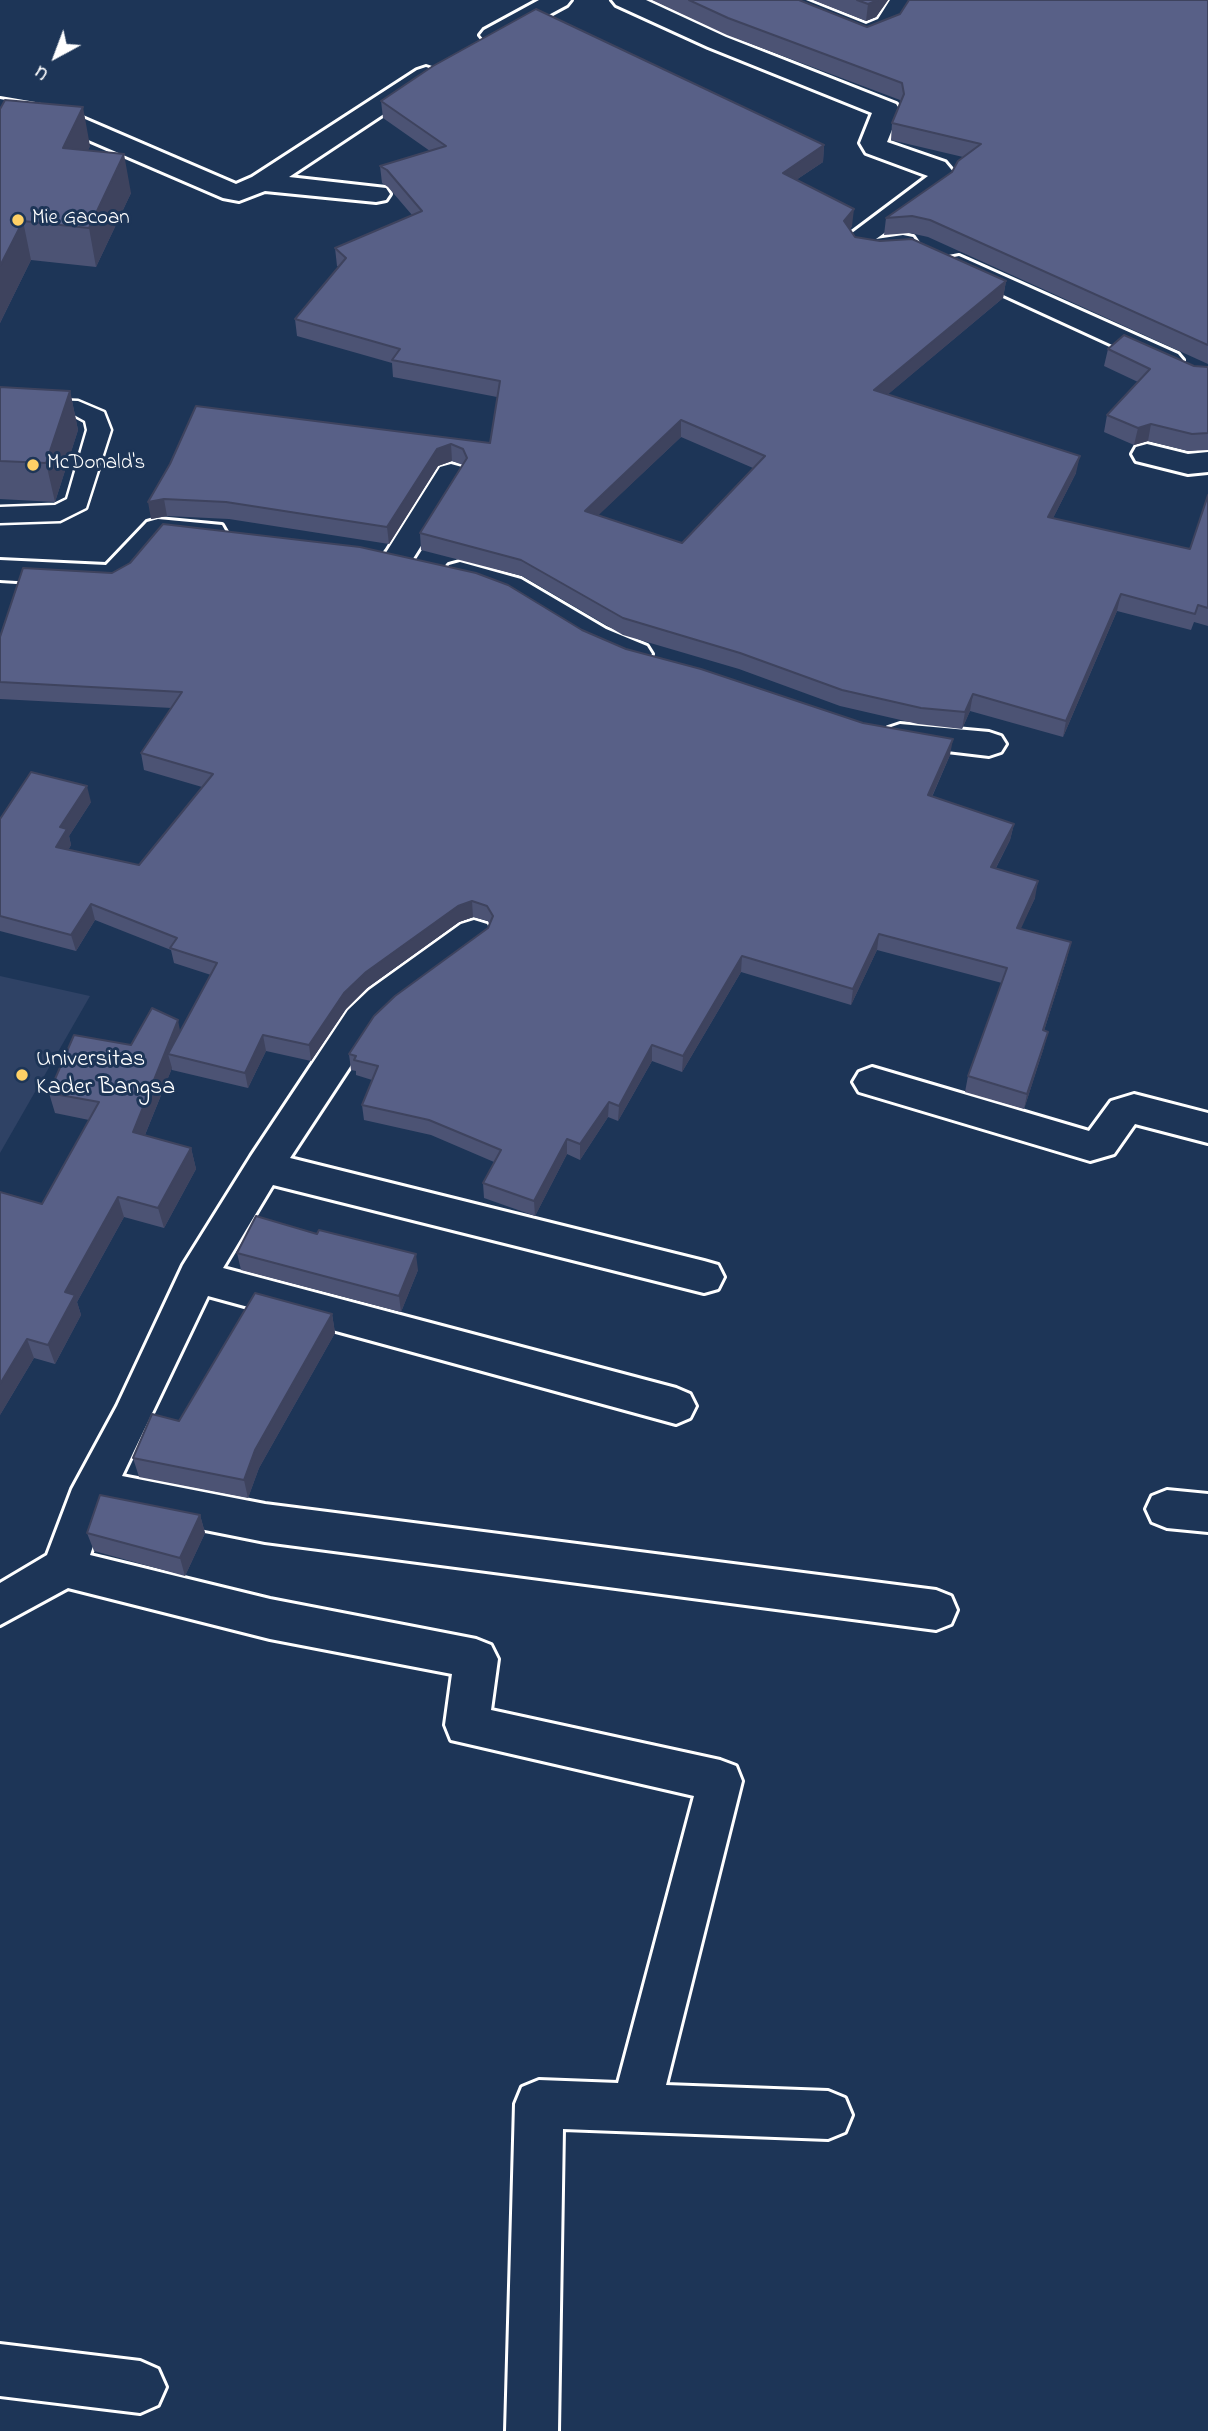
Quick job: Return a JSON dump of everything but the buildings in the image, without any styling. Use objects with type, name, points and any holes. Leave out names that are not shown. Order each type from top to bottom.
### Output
[{"type":"street","points":[[472,48],[558,0]]},
{"type":"street","points":[[625,0],[717,42],[887,110],[873,143],[875,147],[935,167],[942,174],[938,181],[859,237],[864,245],[881,248],[905,243],[917,245],[1189,370]]},
{"type":"street","points":[[784,0],[866,33],[887,24],[903,0]]},
{"type":"street","points":[[0,107],[55,116],[229,192],[239,193],[262,183],[448,62]]},
{"type":"street","points":[[262,183],[376,194]]},
{"type":"street","points":[[1147,454],[1188,464],[1208,463]]},
{"type":"street","points":[[418,562],[451,474]]},
{"type":"street","points":[[0,570],[114,576],[123,570],[158,529],[240,534]]},
{"type":"street","points":[[362,551],[418,562],[509,586],[611,645],[664,662]]},
{"type":"street","points":[[865,728],[918,739],[989,744]]},
{"type":"street","points":[[0,1605],[64,1568],[93,1489],[132,1417],[197,1277],[264,1167],[361,1020],[382,1000],[474,933]]},
{"type":"street","points":[[872,1083],[1090,1146],[1101,1143],[1124,1111],[1134,1109],[1208,1128]]},
{"type":"street","points":[[264,1167],[704,1277]]},
{"type":"street","points":[[197,1277],[676,1406]]},
{"type":"street","points":[[93,1489],[265,1523],[936,1610]]},
{"type":"street","points":[[1167,1509],[1208,1513]]},
{"type":"street","points":[[64,1568],[270,1619],[476,1659],[467,1725],[720,1781],[636,2108]]},
{"type":"street","points":[[532,2431],[539,2104],[828,2115]]},
{"type":"street","points":[[0,2370],[141,2387]]},
{"type":"lane","points":[[0,405],[78,408],[96,417],[99,430],[78,503],[60,513],[0,515]]},
{"type":"shaded area","name":"Universitas Kader Bangsa","points":[[0,976],[90,996],[0,1153]]},
{"type":"place","name":"Mie Gacoan","points":[[18,220]]},
{"type":"place","name":"McDonald's","points":[[33,465]]},
{"type":"place","name":"Universitas Kader Bangsa","points":[[22,1075]]}]
